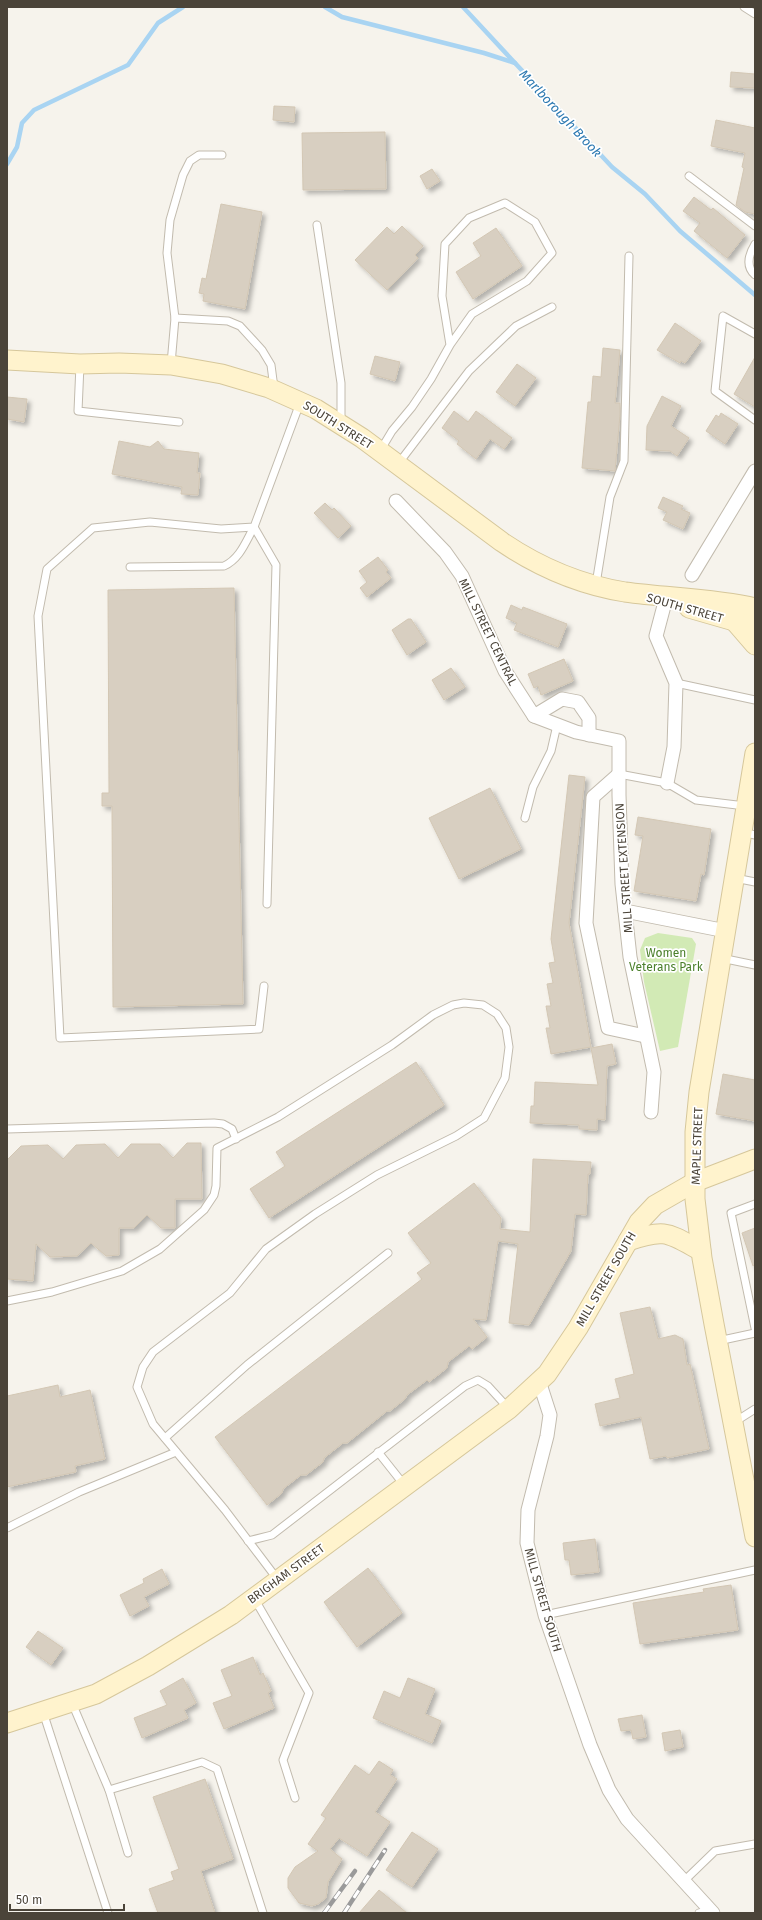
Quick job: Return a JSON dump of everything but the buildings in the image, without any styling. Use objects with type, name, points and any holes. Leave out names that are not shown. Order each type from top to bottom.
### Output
[{"type":"main road","name":"SOUTH STREET","points":[[7,360],[80,364],[119,363],[171,365],[222,374],[274,390],[301,401],[340,424],[380,451],[519,553],[549,569],[596,584],[634,593],[736,623],[755,627]]},
{"type":"main road","name":"SOUTH STREET","points":[[634,593],[750,603]]},
{"type":"main road","name":"SOUTH STREET","points":[[736,623],[755,646]]},
{"type":"main road","name":"MAPLE STREET","points":[[754,1528],[717,1341],[701,1251],[694,1199],[695,1132],[699,1092],[735,878],[749,833],[746,806],[753,779],[755,753]]},
{"type":"main road","name":"MILL STREET SOUTH","points":[[539,1381],[547,1374],[578,1328],[628,1241],[640,1222],[655,1205],[695,1182],[755,1159]]},
{"type":"main road","points":[[628,1241],[651,1233],[670,1234],[701,1251]]},
{"type":"main road","name":"BRIGHAM STREET","points":[[7,1723],[96,1694],[148,1666],[231,1614],[509,1409],[539,1381]]},
{"type":"street","points":[[692,575],[755,471]]},
{"type":"street","name":"MILL STREET CENTRAL","points":[[396,502],[445,552],[462,576],[505,671],[534,716]]},
{"type":"street","points":[[665,602],[656,636],[676,683],[674,747],[667,783]]},
{"type":"street","points":[[562,698],[578,702],[589,718],[589,735],[557,725],[534,716],[562,698]]},
{"type":"street","name":"MILL STREET EXTENSION","points":[[589,735],[619,741],[622,884],[630,957],[643,1016],[645,1036],[654,1072],[651,1112]]},
{"type":"street","points":[[619,774],[593,797],[586,923],[608,1028],[645,1036]]},
{"type":"street","points":[[625,911],[726,931]]},
{"type":"street","name":"MILL STREET SOUTH","points":[[539,1381],[550,1414],[548,1436],[528,1510],[527,1542],[545,1615],[590,1745],[609,1790],[627,1819],[684,1881],[707,1912]]},
{"type":"lane","points":[[744,7],[755,14]]},
{"type":"lane","points":[[171,365],[174,318],[167,253],[170,220],[182,175],[190,161],[199,155],[222,155]]},
{"type":"lane","points":[[689,176],[755,226]]},
{"type":"lane","points":[[380,451],[392,432],[432,379],[450,345],[472,314],[527,281],[552,253],[535,222],[505,203],[469,218],[445,244],[442,296],[450,345]]},
{"type":"lane","points":[[316,225],[341,383],[340,424]]},
{"type":"lane","points":[[755,244],[749,256],[748,264],[749,269],[755,275]]},
{"type":"lane","points":[[596,584],[610,497],[624,461],[629,256]]},
{"type":"lane","points":[[398,464],[469,372],[516,326],[552,306]]},
{"type":"lane","points":[[755,334],[722,316],[715,391],[755,420]]},
{"type":"lane","points":[[174,318],[228,321],[240,326],[262,350],[271,365],[274,390]]},
{"type":"lane","points":[[80,364],[78,411],[179,422]]},
{"type":"lane","points":[[130,567],[224,566],[231,563],[241,551],[254,527],[301,401]]},
{"type":"lane","points":[[254,527],[221,529],[150,522],[93,528],[47,569],[38,616],[60,1038],[259,1029],[264,986]]},
{"type":"lane","points":[[254,527],[276,565],[267,904]]},
{"type":"lane","points":[[676,683],[755,700]]},
{"type":"lane","points":[[525,818],[533,787],[551,751],[557,725]]},
{"type":"lane","points":[[619,774],[667,783],[696,800],[746,806]]},
{"type":"lane","points":[[735,878],[755,882]]},
{"type":"lane","points":[[721,958],[755,965]]},
{"type":"lane","points":[[7,1301],[52,1292],[122,1271],[160,1249],[204,1210],[214,1195],[216,1186],[217,1148],[278,1117],[392,1045],[433,1015],[453,1005],[464,1003],[483,1005],[498,1014],[506,1028],[508,1047],[505,1078],[484,1118],[456,1136],[377,1175],[315,1214],[266,1249],[230,1294],[153,1352],[143,1367],[137,1387],[153,1424],[278,1580]]},
{"type":"lane","points":[[7,1129],[214,1123],[223,1124],[232,1129],[236,1139]]},
{"type":"lane","points":[[755,1204],[731,1213],[755,1328]]},
{"type":"lane","points":[[165,1438],[247,1365],[388,1253]]},
{"type":"lane","points":[[717,1341],[755,1333]]},
{"type":"lane","points":[[248,1541],[272,1535],[465,1386],[478,1380],[488,1386],[509,1409]]},
{"type":"lane","points":[[733,1423],[755,1408]]},
{"type":"lane","points":[[7,1528],[79,1492],[176,1452]]},
{"type":"lane","points":[[378,1452],[405,1486]]},
{"type":"lane","points":[[545,1615],[755,1570]]},
{"type":"lane","points":[[254,1598],[309,1693],[283,1760],[295,1798]]},
{"type":"lane","points":[[72,1702],[108,1790],[128,1853]]},
{"type":"lane","points":[[43,1712],[108,1913]]},
{"type":"lane","points":[[108,1790],[202,1762],[217,1769],[263,1913]]},
{"type":"lane","points":[[684,1881],[715,1851],[755,1844]]},
{"type":"green space","name":"Women Veterans Park","points":[[658,933],[692,938],[696,944],[678,1047],[660,1051],[644,982],[640,950],[645,938]]},
{"type":"waterway","name":"Marlborough Brook","points":[[7,164],[17,147],[22,123],[34,110],[128,65],[158,23],[183,7]]},
{"type":"waterway","name":"Marlborough Brook","points":[[325,7],[342,17],[484,53],[515,63],[612,167],[645,194],[680,231],[755,295]]},
{"type":"waterway","points":[[463,7],[515,63]]},
{"type":"railway","points":[[344,1913],[385,1850]]},
{"type":"railway","points":[[324,1913],[355,1871]]}]
